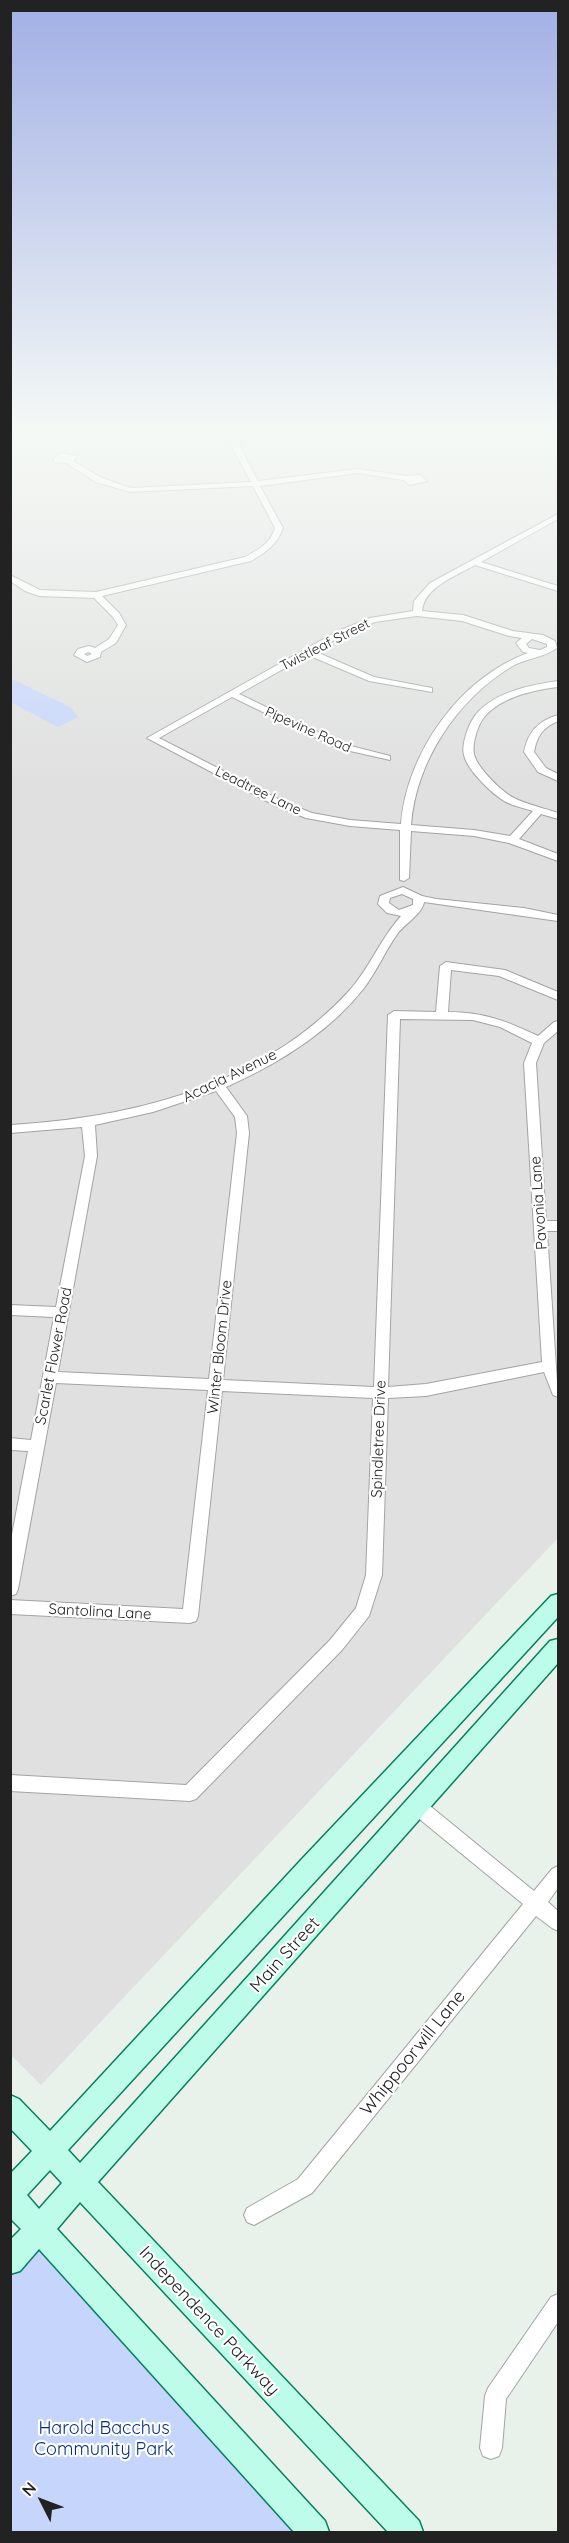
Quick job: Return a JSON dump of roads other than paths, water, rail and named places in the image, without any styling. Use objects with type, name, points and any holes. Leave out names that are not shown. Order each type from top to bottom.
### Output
[{"type":"main road","points":[[314,2532],[10,2196],[309,1868],[558,1603]]},
{"type":"main road","name":"Main Street","points":[[10,2261],[558,1648]]},
{"type":"main road","name":"Independence Parkway","points":[[10,2108],[408,2532]]},
{"type":"street","points":[[10,577],[28,589],[39,593],[96,595],[214,568],[261,553],[269,546]]},
{"type":"street","points":[[417,613],[418,601],[425,591],[473,562],[507,546]]},
{"type":"street","points":[[473,562],[558,590]]},
{"type":"street","points":[[96,595],[116,615],[122,625],[113,641],[96,651]]},
{"type":"street","name":"Twistleaf Street","points":[[152,738],[308,652],[373,620],[417,613],[463,618],[513,634],[540,637],[556,649]]},
{"type":"street","points":[[513,634],[521,650]]},
{"type":"street","points":[[416,903],[404,878],[409,799],[415,781],[441,729],[487,679],[521,650],[529,637]]},
{"type":"street","points":[[521,650],[538,653],[556,649]]},
{"type":"street","points":[[308,652],[372,679],[429,690]]},
{"type":"street","points":[[558,684],[530,688],[502,700],[481,714],[471,735],[469,755],[484,779],[510,800],[558,816]]},
{"type":"street","name":"Pipevine Road","points":[[232,694],[340,746],[387,758]]},
{"type":"street","points":[[558,718],[546,722],[532,735],[529,752],[542,770],[558,778]]},
{"type":"street","name":"Leadtree Lane","points":[[152,738],[280,804],[310,816],[350,823],[474,833],[512,840],[558,858]]},
{"type":"street","points":[[512,840],[538,811]]},
{"type":"street","points":[[395,927],[392,912],[383,904],[383,900],[404,878]]},
{"type":"street","points":[[389,893],[403,890],[416,903]]},
{"type":"street","points":[[392,912],[416,903],[501,908],[558,918]]},
{"type":"street","name":"Acacia Avenue","points":[[10,1129],[88,1122],[154,1109],[186,1099],[293,1044],[328,1018],[352,995],[370,972],[395,927],[416,903]]},
{"type":"street","points":[[558,996],[501,973],[446,966],[442,1015],[473,1016],[504,1024],[539,1041],[558,1025]]},
{"type":"street","name":"Spindletree Drive","points":[[10,1783],[189,1793],[336,1645],[363,1611],[374,1575],[394,1015],[442,1015]]},
{"type":"street","name":"Pavonia Lane","points":[[539,1041],[530,1063],[540,1226],[551,1283],[549,1366],[558,1391]]},
{"type":"street","name":"Winter Bloom Drive","points":[[190,1616],[243,1133],[241,1116],[218,1084]]},
{"type":"street","name":"Scarlet Flower Road","points":[[10,1589],[91,1156],[88,1122]]},
{"type":"street","points":[[540,1226],[558,1226]]},
{"type":"street","points":[[10,1310],[62,1312]]},
{"type":"street","points":[[50,1377],[380,1394],[426,1390],[549,1366]]},
{"type":"street","points":[[10,1444],[37,1446]]},
{"type":"street","name":"Santolina Lane","points":[[10,1607],[190,1616]]},
{"type":"street","points":[[418,1807],[558,1922]]},
{"type":"street","name":"Whippoorwill Lane","points":[[254,2215],[305,2186],[558,1875]]},
{"type":"street","points":[[491,2448],[496,2396],[558,2304]]},
{"type":"park label","name":"Harold Bacchus Community Park","points":[[104,2439]]}]
